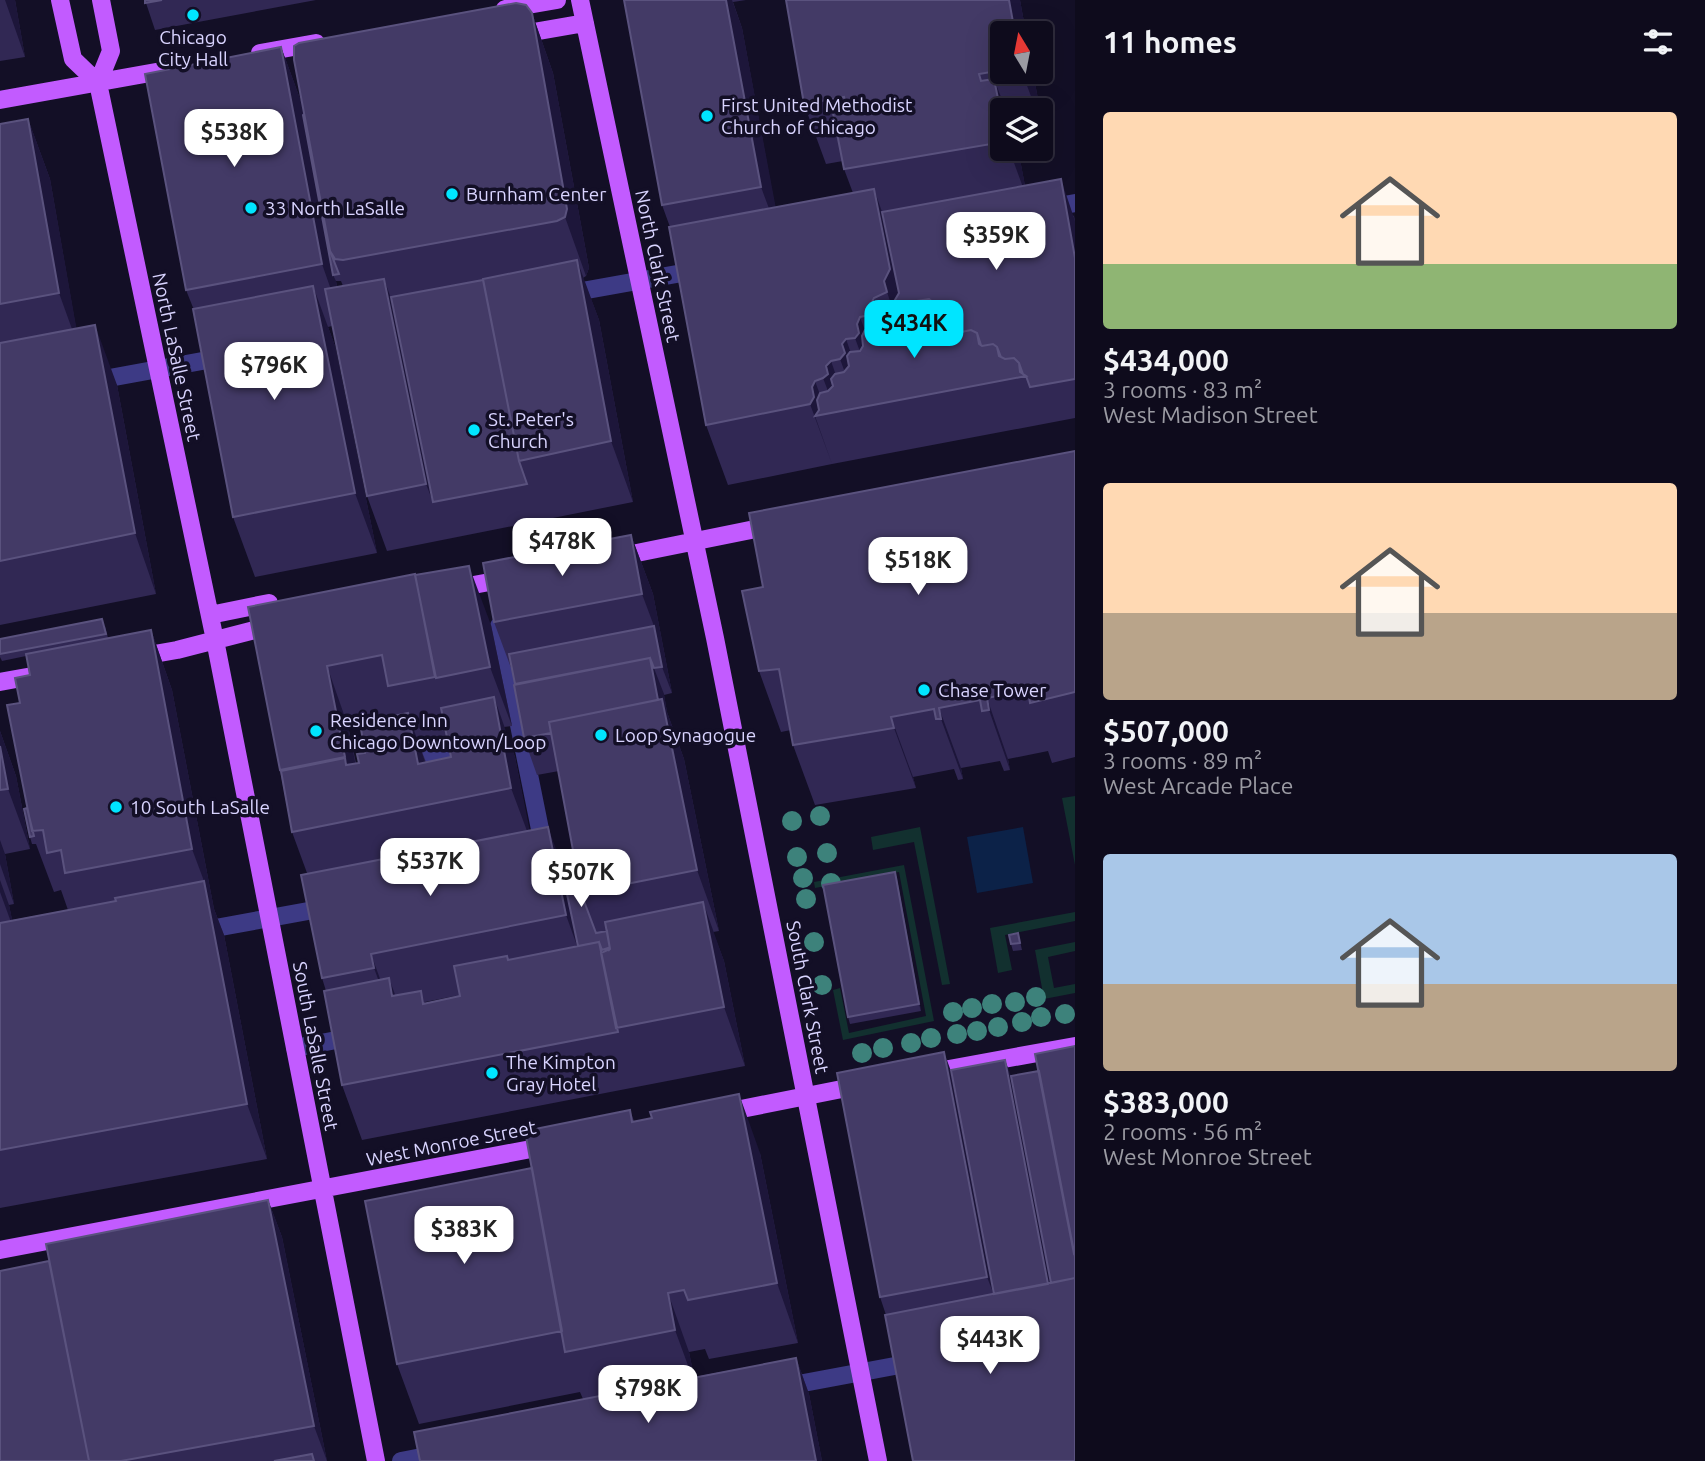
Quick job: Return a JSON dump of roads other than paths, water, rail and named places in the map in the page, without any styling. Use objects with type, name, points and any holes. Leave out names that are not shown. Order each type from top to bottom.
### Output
[{"type":"main road","points":[[60,0],[73,59],[99,83]]},
{"type":"main road","points":[[99,83],[111,51],[101,0]]},
{"type":"main road","points":[[492,12],[557,0]]},
{"type":"main road","name":"North Clark Street","points":[[580,0],[695,541]]},
{"type":"main road","points":[[496,39],[585,23]]},
{"type":"main road","points":[[244,56],[331,40]]},
{"type":"main road","points":[[0,100],[190,66]]},
{"type":"main road","name":"North LaSalle Street","points":[[99,83],[215,640]]},
{"type":"main road","points":[[597,561],[791,522]]},
{"type":"main road","name":"South Clark Street","points":[[695,541],[878,1461]]},
{"type":"main road","points":[[438,586],[490,582],[530,574]]},
{"type":"main road","points":[[210,615],[291,599]]},
{"type":"main road","points":[[122,660],[293,621]]},
{"type":"main road","name":"South LaSalle Street","points":[[215,640],[376,1461]]},
{"type":"main road","points":[[0,682],[55,672]]},
{"type":"main road","points":[[913,1076],[1075,1046]]},
{"type":"main road","points":[[708,1115],[886,1080]]},
{"type":"main road","name":"West Monroe Street","points":[[0,1250],[563,1143]]},
{"type":"street","points":[[1035,210],[1075,203]]},
{"type":"street","points":[[549,297],[718,267]]},
{"type":"street","points":[[74,384],[243,353]]},
{"type":"street","points":[[490,582],[508,741],[547,866]]},
{"type":"street","points":[[415,759],[508,741]]},
{"type":"street","points":[[177,936],[347,904]]},
{"type":"street","points":[[295,1048],[374,1032]]},
{"type":"street","points":[[761,1391],[934,1358]]},
{"type":"street","points":[[401,1461],[460,1450]]},
{"type":"water","points":[[1023,827],[1033,883],[977,893],[967,837]]},
{"type":"place","name":"Chicago City Hall","points":[[193,15]]},
{"type":"place","name":"First United Methodist Church of Chicago","points":[[707,116]]},
{"type":"place","name":"Burnham Center","points":[[452,194]]},
{"type":"place","name":"33 North LaSalle","points":[[251,208]]},
{"type":"place","name":"St. Peter's Church","points":[[474,430]]},
{"type":"place","name":"Chase Tower","points":[[924,690]]},
{"type":"place","name":"Residence Inn Chicago Downtown/Loop","points":[[316,731]]},
{"type":"place","name":"Loop Synagogue","points":[[601,735]]},
{"type":"place","name":"10 South LaSalle","points":[[116,807]]},
{"type":"place","name":"The Kimpton Gray Hotel","points":[[492,1073]]}]
